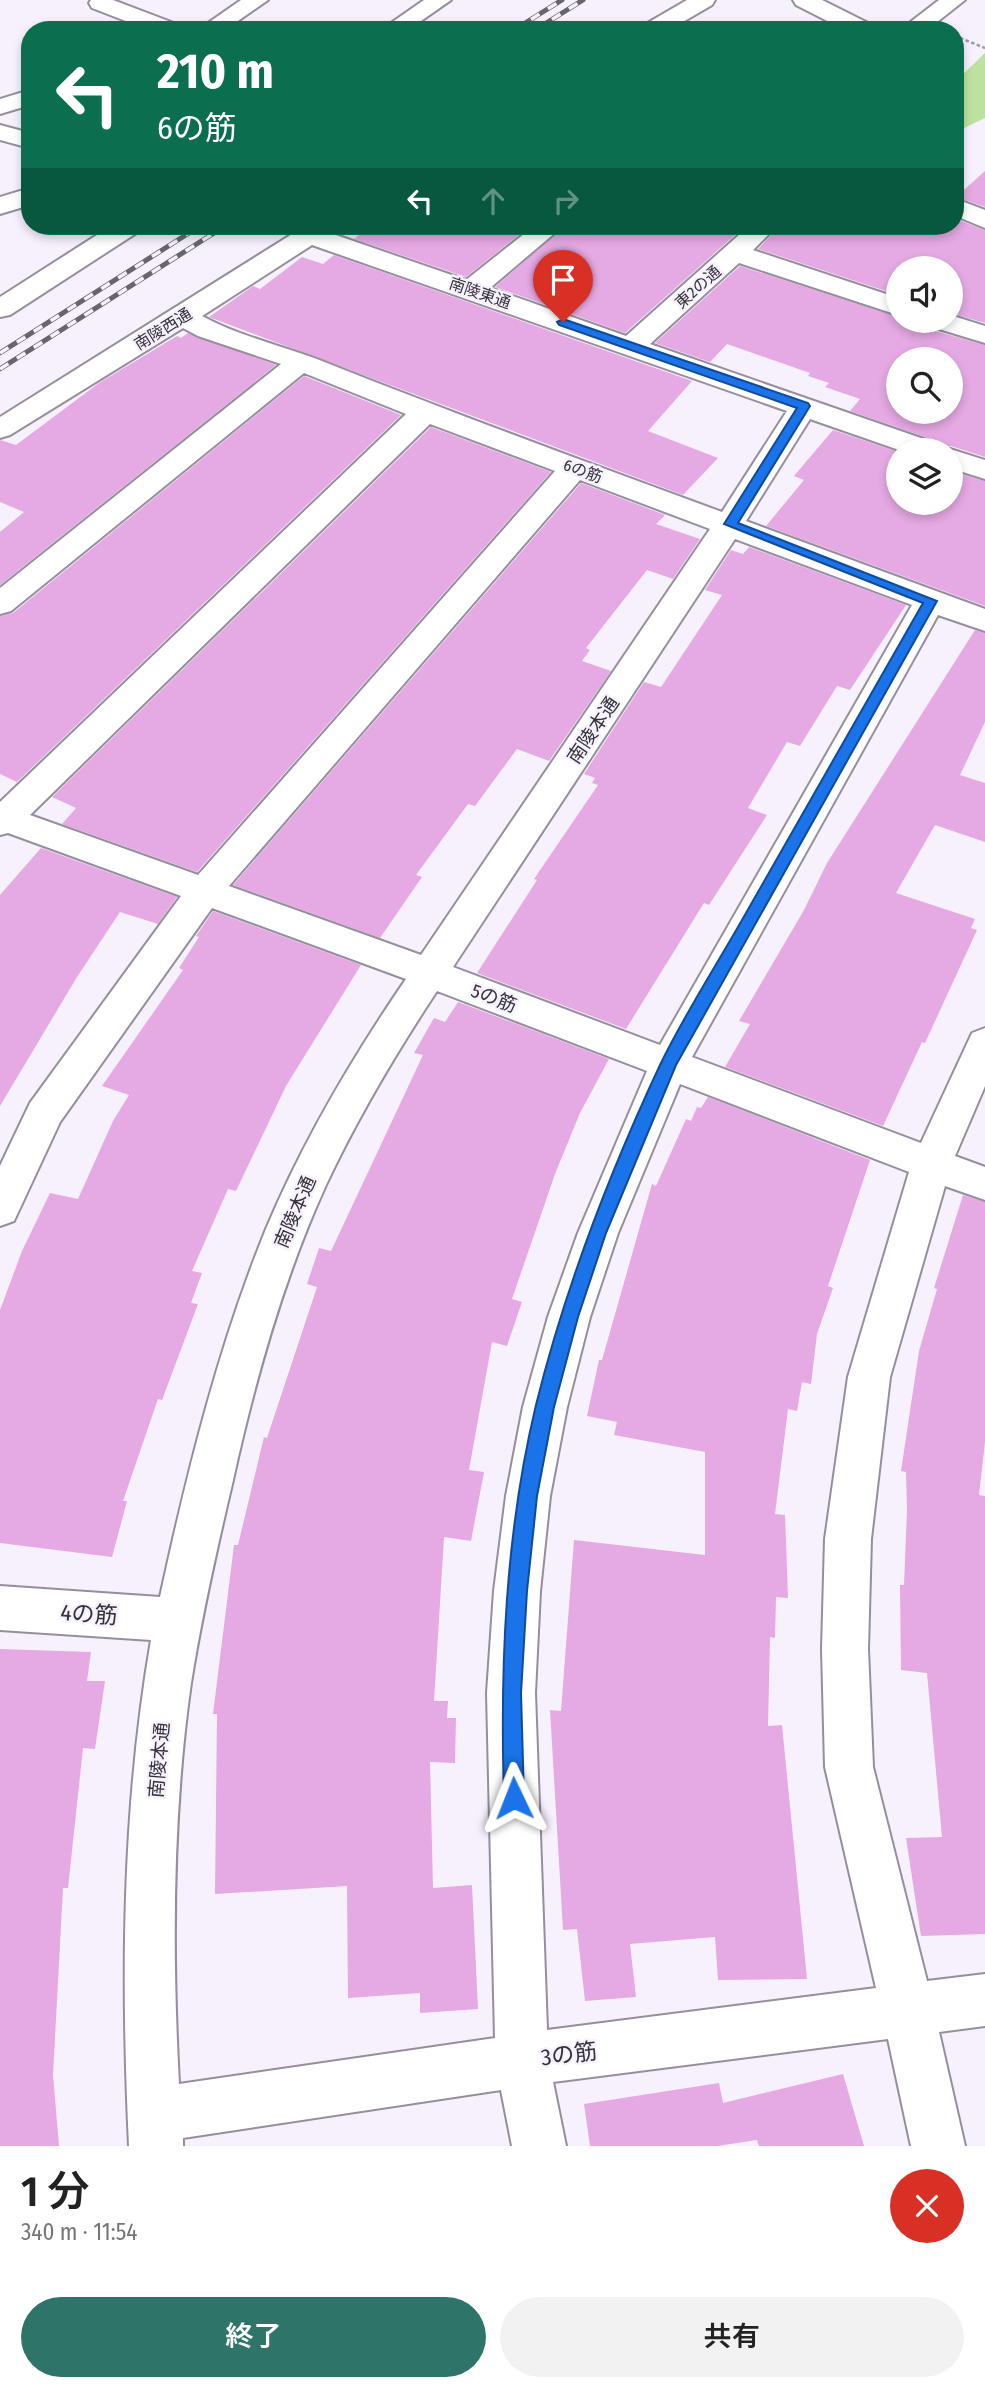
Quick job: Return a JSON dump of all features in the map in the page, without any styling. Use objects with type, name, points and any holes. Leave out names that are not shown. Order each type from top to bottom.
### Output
[{"type":"street","points":[[223,21],[257,0]]},
{"type":"street","points":[[406,21],[440,0]]},
{"type":"street","points":[[668,21],[704,0]]},
{"type":"street","points":[[804,0],[846,21]]},
{"type":"street","points":[[924,21],[954,0]]},
{"type":"street","points":[[100,4],[146,21]]},
{"type":"street","points":[[0,107],[21,100]]},
{"type":"street","points":[[0,132],[21,139]]},
{"type":"street","points":[[0,206],[21,199]]},
{"type":"street","points":[[964,211],[985,220]]},
{"type":"street","points":[[0,309],[115,235]]},
{"type":"street","name":"南陵西通","points":[[0,429],[309,235]]},
{"type":"street","name":"南陵東通","points":[[330,235],[471,290],[894,438]]},
{"type":"street","points":[[471,290],[539,235]]},
{"type":"street","name":"東2の通","points":[[631,346],[754,235]]},
{"type":"street","points":[[735,253],[886,303]]},
{"type":"street","name":"6の筋","points":[[183,316],[208,330],[301,362],[425,412],[985,621]]},
{"type":"street","points":[[963,328],[985,335]]},
{"type":"street","points":[[0,604],[301,362]]},
{"type":"street","name":"南陵本通","points":[[155,2130],[149,1956],[154,1810],[164,1713],[178,1620],[236,1374],[265,1283],[295,1209],[356,1088],[730,524],[804,406]]},
{"type":"street","points":[[1,820],[425,412]]},
{"type":"street","points":[[963,462],[985,470]]},
{"type":"street","points":[[0,1209],[44,1114],[205,890],[575,468]]},
{"type":"street","points":[[539,2146],[522,2060],[511,1693],[517,1591],[528,1496],[545,1407],[569,1317],[597,1233],[668,1064],[930,601]]},
{"type":"street","name":"5の筋","points":[[1,820],[205,890],[430,973],[985,1184]]},
{"type":"street","points":[[938,2146],[849,1767],[845,1649],[848,1539],[869,1377],[930,1164],[985,1043]]},
{"type":"street","name":"4の筋","points":[[0,1608],[178,1620]]},
{"type":"street","name":"3の筋","points":[[155,2130],[522,2060],[985,2000]]},
{"type":"path","points":[[964,40],[985,48]]},
{"type":"green space","points":[[985,53],[985,118],[964,128],[964,73]]},
{"type":"building","points":[[985,171],[985,207],[964,200],[964,190]]},
{"type":"building","points":[[964,222],[985,230],[985,323],[963,317],[963,256],[886,256],[886,291],[758,249],[771,235],[964,235]]},
{"type":"building","points":[[359,235],[519,235],[466,277],[354,239]]},
{"type":"building","points":[[555,235],[735,235],[625,333],[495,287]]},
{"type":"building","points":[[334,255],[692,381],[648,431],[718,458],[683,495],[209,317],[253,286],[260,289],[302,257],[323,264]]},
{"type":"building","points":[[740,266],[886,313],[886,333],[942,333],[985,345],[985,457],[963,450],[963,438],[928,438],[887,424],[963,424],[963,347],[886,347],[886,424],[850,411],[860,399],[825,387],[829,383],[808,376],[810,373],[727,344],[710,362],[655,343]]},
{"type":"building","points":[[188,333],[276,365],[0,585],[0,532],[24,512],[0,502],[0,440],[16,445],[99,383],[177,336],[181,338]]},
{"type":"building","points":[[304,376],[401,415],[17,782],[0,774],[0,616],[13,613]]},
{"type":"building","points":[[431,427],[551,472],[197,872],[62,824],[76,808],[52,797]]},
{"type":"building","points":[[833,430],[886,448],[886,515],[963,515],[963,475],[985,481],[985,606],[766,526],[804,480],[794,476]]},
{"type":"building","points":[[581,483],[665,515],[656,524],[700,539],[673,579],[647,570],[586,648],[590,650],[582,661],[611,671],[549,761],[517,749],[475,806],[468,804],[416,875],[422,877],[380,938],[233,885]]},
{"type":"building","points":[[749,547],[906,605],[850,690],[837,686],[800,746],[787,742],[748,808],[767,815],[709,905],[704,903],[626,1029],[477,973],[537,880],[534,879],[598,785],[592,783],[595,778],[584,774],[644,682],[661,687],[722,595],[705,590],[731,550],[743,554]]},
{"type":"building","points":[[975,630],[985,633],[985,722],[960,775],[985,783],[985,842],[935,825],[896,893],[975,919],[971,928],[977,930],[883,1126],[725,1067],[750,1024],[739,1021],[804,910],[827,863]]},
{"type":"building","points":[[41,848],[177,897],[158,924],[120,912],[77,977],[0,1106],[0,895]]},
{"type":"building","points":[[213,911],[361,965],[286,1086],[236,1191],[228,1189],[192,1271],[202,1273],[191,1303],[198,1304],[162,1400],[158,1399],[123,1501],[127,1501],[112,1557],[0,1543],[0,1310],[22,1251],[50,1193],[78,1199],[113,1121],[129,1095],[102,1086],[183,970],[179,968]]},
{"type":"building","points":[[458,1002],[609,1059],[580,1113],[555,1174],[512,1299],[522,1302],[507,1346],[492,1342],[469,1470],[484,1472],[471,1541],[444,1537],[434,1701],[448,1701],[447,1718],[456,1718],[455,1763],[430,1762],[433,1888],[472,1885],[478,2009],[420,2013],[420,1993],[348,1998],[347,1886],[215,1894],[217,1714],[213,1714],[234,1545],[238,1545],[264,1437],[267,1438],[317,1287],[307,1284],[319,1248],[331,1251],[423,1055],[414,1053],[434,1018],[445,1022]]},
{"type":"building","points":[[708,1097],[870,1160],[828,1286],[833,1288],[817,1334],[811,1384],[802,1382],[797,1411],[788,1409],[775,1514],[785,1515],[788,1598],[776,1597],[775,1638],[770,1637],[768,1726],[782,1725],[807,1979],[718,1980],[715,1937],[630,1944],[636,1997],[585,2001],[577,1929],[563,1930],[550,1710],[561,1711],[574,1540],[705,1555],[705,1452],[614,1435],[617,1422],[587,1416],[599,1360],[602,1360],[652,1184],[656,1186],[686,1119],[691,1121],[697,1107],[701,1108]]},
{"type":"building","points":[[963,1195],[985,1202],[985,1442],[979,1495],[985,1496],[985,1934],[921,1936],[906,1838],[942,1837],[927,1673],[901,1670],[900,1585],[904,1585],[907,1510],[906,1472],[901,1471],[919,1351],[937,1289],[934,1288]]},
{"type":"building","points":[[0,1649],[91,1652],[87,1681],[105,1681],[95,1749],[83,1748],[68,1888],[63,1888],[53,2075],[59,2146],[0,2146]]},
{"type":"building","points":[[843,2074],[864,2146],[759,2146],[757,2140],[717,2146],[590,2146],[584,2104],[719,2083],[723,2103]]},
{"type":"railway","points":[[528,21],[562,0]]},
{"type":"railway","points":[[549,21],[583,0]]},
{"type":"railway","points":[[0,353],[186,235]]},
{"type":"railway","points":[[0,369],[211,235]]},
{"type":"route","points":[[514,1798],[511,1693],[517,1591],[528,1496],[545,1407],[569,1317],[597,1233],[668,1064],[930,601],[730,524],[804,406],[563,322]]}]
